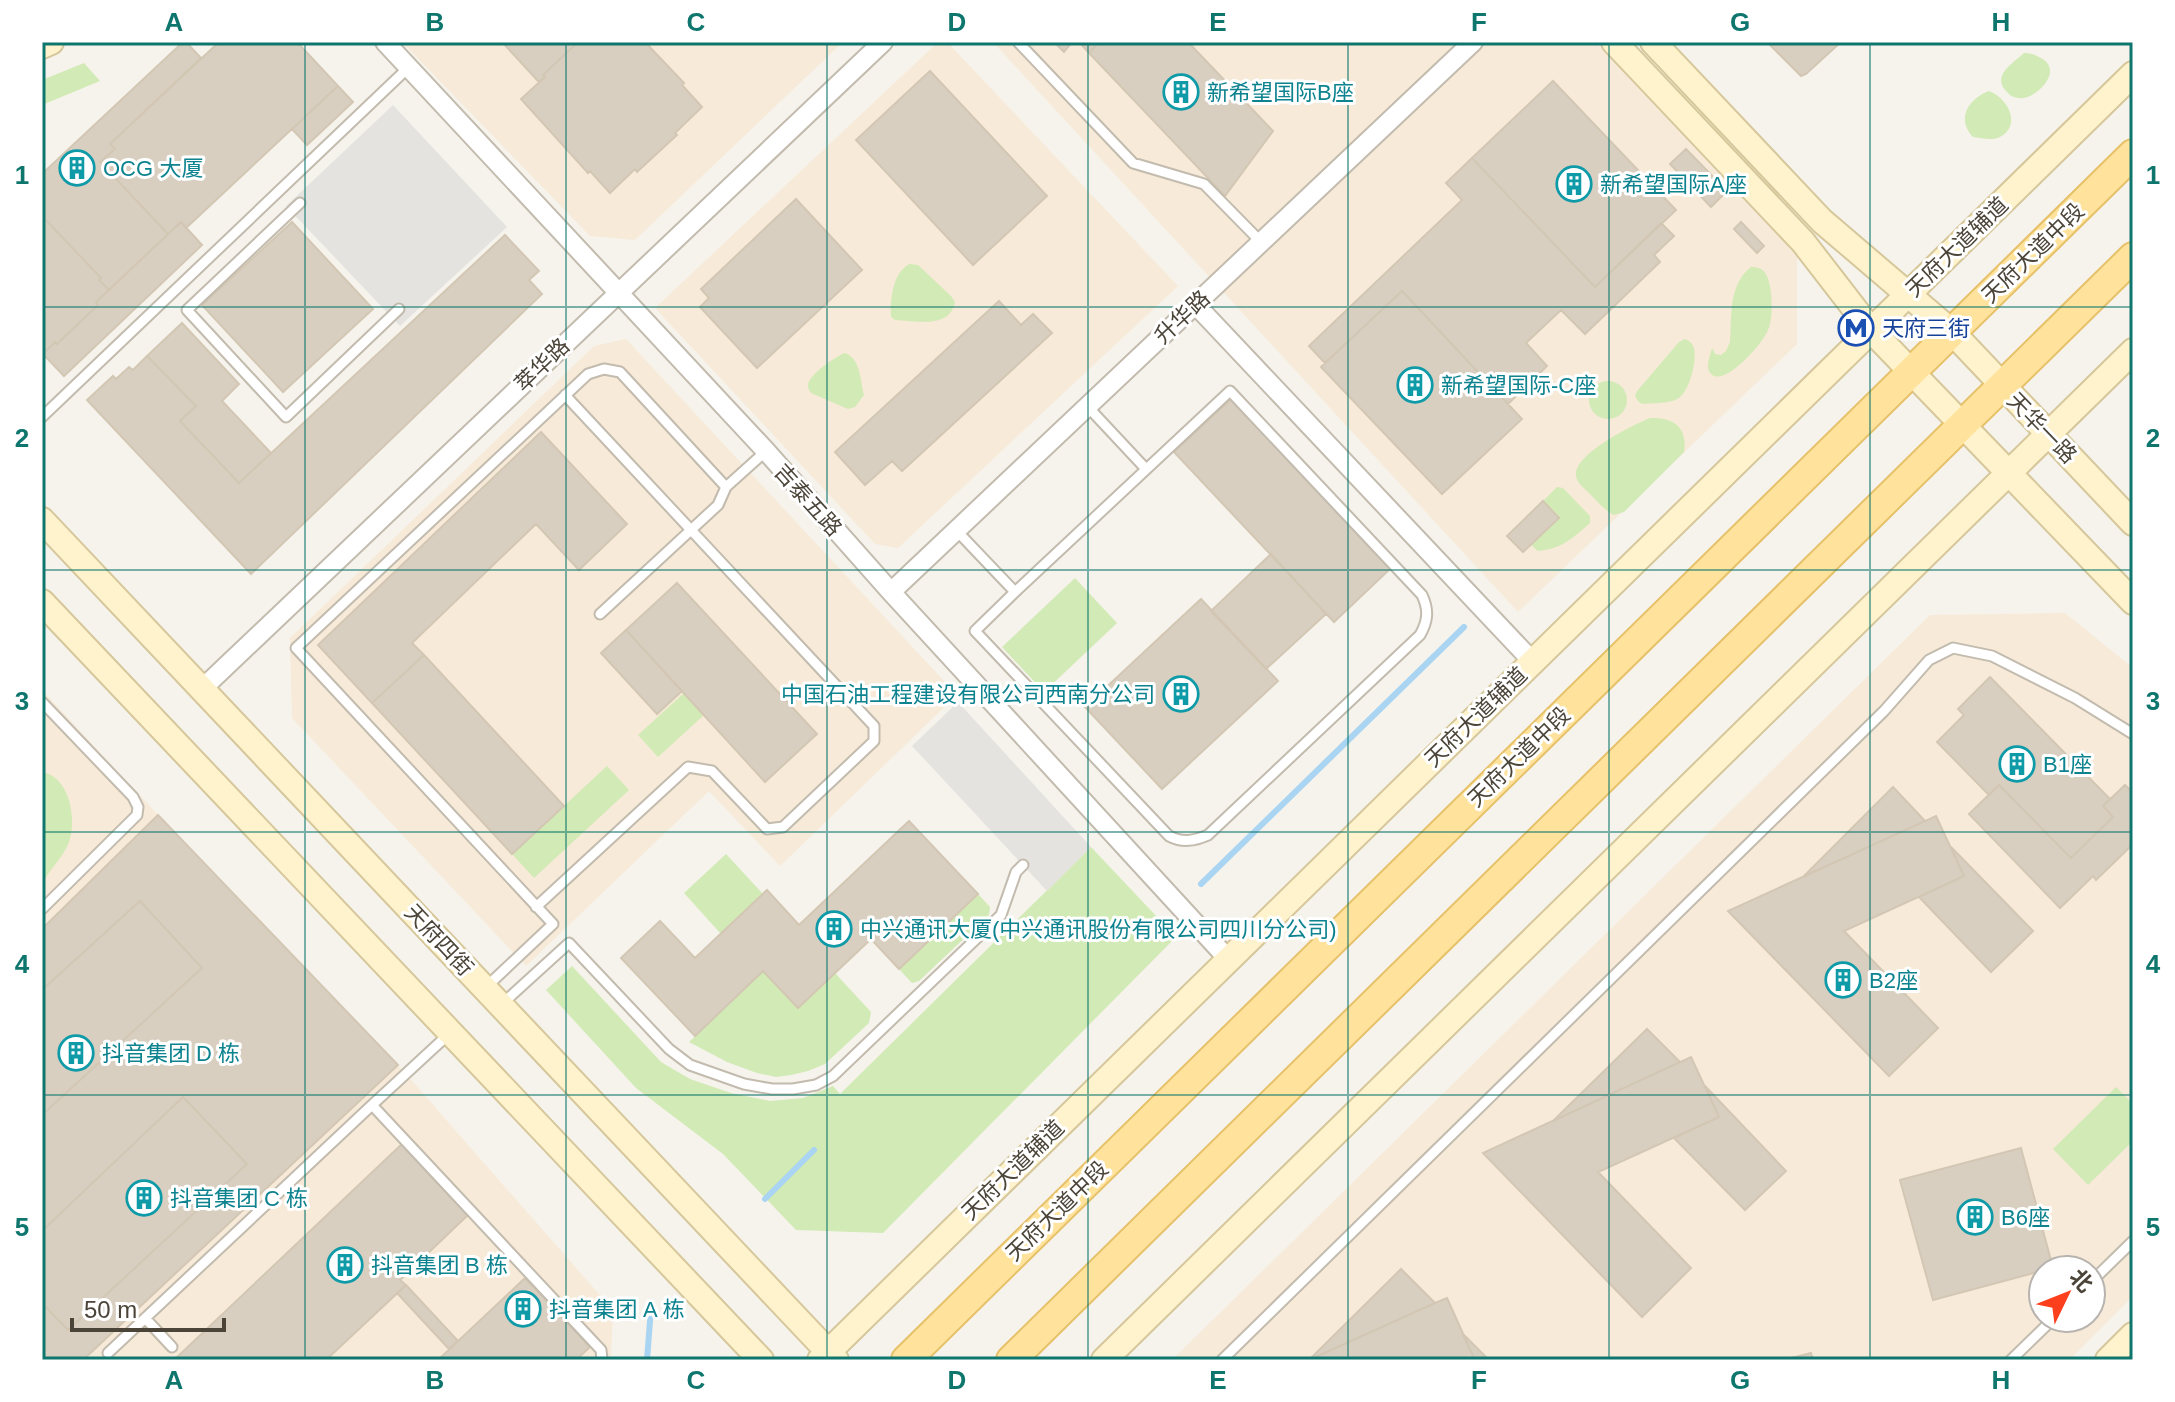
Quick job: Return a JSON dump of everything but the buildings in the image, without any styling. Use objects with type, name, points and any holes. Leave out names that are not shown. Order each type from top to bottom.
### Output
[{"type":"main road","name":"天府大道中段","points":[[906,1360],[2133,154]]},
{"type":"main road","points":[[1011,1360],[2133,257]]},
{"type":"street","points":[[42,46],[51,42]]},
{"type":"street","name":"吉泰五路","points":[[385,42],[766,451],[891,592],[1229,960]]},
{"type":"street","name":"萃华路","points":[[202,689],[883,42]]},
{"type":"street","name":"升华路","points":[[891,592],[1473,42]]},
{"type":"street","points":[[1614,42],[1803,242],[1871,330],[2133,602]]},
{"type":"street","points":[[1653,42],[1822,221],[1952,332]]},
{"type":"street","name":"天府大道辅道","points":[[828,1357],[2133,74]]},
{"type":"street","points":[[1195,304],[1533,662]]},
{"type":"street","name":"天华一路","points":[[1952,332],[2133,523]]},
{"type":"street","points":[[1104,1360],[2133,351]]},
{"type":"street","name":"天府四街","points":[[42,520],[828,1357]]},
{"type":"street","points":[[42,602],[761,1360]]},
{"type":"street","points":[[2108,1360],[2133,1335]]},
{"type":"lane","points":[[1018,42],[1133,163],[1204,184],[1261,242]]},
{"type":"lane","points":[[42,417],[409,67]]},
{"type":"lane","points":[[300,203],[187,310],[286,417],[399,309]]},
{"type":"lane","points":[[492,996],[553,924],[296,648],[588,374],[604,369],[620,372],[726,487]]},
{"type":"lane","points":[[1230,391],[1422,595],[1428,614],[1420,635],[1208,835],[1178,841],[1169,836],[975,631],[1015,592],[1230,391]]},
{"type":"lane","points":[[536,907],[688,767],[712,771],[767,829],[783,827],[874,741],[874,726],[565,395]]},
{"type":"lane","points":[[1088,407],[1146,469]]},
{"type":"lane","points":[[600,614],[692,531],[718,505],[726,487],[766,451]]},
{"type":"lane","points":[[956,530],[1015,592]]},
{"type":"lane","points":[[1222,1360],[1884,711],[1929,660],[1953,648],[1992,656],[2075,698],[2133,734]]},
{"type":"lane","points":[[42,702],[133,797],[138,807],[137,815],[42,909]]},
{"type":"lane","points":[[492,996],[569,943],[669,1049],[690,1065],[744,1084],[772,1089],[816,1085],[833,1076],[1001,915],[1016,872],[1023,865]]},
{"type":"lane","points":[[108,1353],[450,1033]]},
{"type":"lane","points":[[372,1105],[601,1350],[602,1360]]},
{"type":"lane","points":[[2107,1266],[2133,1241]]},
{"type":"lane","points":[[145,1318],[172,1347]]},
{"type":"lane","points":[[2011,1360],[2038,1334]]},
{"type":"shaded area","points":[[402,42],[843,42],[635,240],[590,236]]},
{"type":"shaded area","points":[[938,42],[947,42],[1178,286],[898,548],[875,544],[655,308]]},
{"type":"shaded area","points":[[993,42],[1595,42],[1797,256],[1797,344],[1518,612]]},
{"type":"shaded area","points":[[393,105],[507,227],[400,326],[286,206]]},
{"type":"shaded area","points":[[626,339],[957,695],[780,866],[709,791],[526,966],[292,718],[290,638],[594,346]]},
{"type":"shaded area","points":[[2065,613],[2133,668],[2133,1296],[2107,1322],[2107,1254],[2027,1254],[2027,1334],[2095,1334],[2069,1360],[1172,1360],[1930,615]]},
{"type":"shaded area","points":[[42,690],[158,815],[42,929]]},
{"type":"shaded area","points":[[958,702],[1091,847],[1047,891],[912,746]]},
{"type":"shaded area","points":[[398,1065],[613,1310],[611,1360],[83,1360]]},
{"type":"green space","points":[[2024,53],[2035,55],[2047,63],[2050,75],[2036,92],[2019,98],[2009,94],[2001,81],[2009,66]]},
{"type":"green space","points":[[84,63],[100,81],[42,105],[42,80]]},
{"type":"green space","points":[[1989,91],[2007,105],[2010,126],[1997,138],[1973,137],[1965,123],[1967,110],[1975,99]]},
{"type":"green space","points":[[910,264],[918,265],[951,296],[955,302],[946,316],[931,322],[895,320],[891,317],[896,279]]},
{"type":"green space","points":[[1751,267],[1762,270],[1769,281],[1772,308],[1768,330],[1760,344],[1736,368],[1714,376],[1708,368],[1712,348],[1715,354],[1721,355],[1726,351],[1730,342],[1735,292]]},
{"type":"green space","points":[[1685,339],[1691,342],[1695,353],[1692,374],[1684,393],[1672,401],[1642,404],[1635,395],[1638,390]]},
{"type":"green space","points":[[845,353],[857,365],[864,395],[855,407],[848,409],[811,393],[808,386],[817,372]]},
{"type":"green space","points":[[1608,381],[1621,387],[1627,400],[1621,413],[1608,419],[1595,413],[1589,400],[1595,387]]},
{"type":"green space","points":[[1650,418],[1666,419],[1677,425],[1684,436],[1684,452],[1624,512],[1614,515],[1579,483],[1576,477],[1578,466],[1607,441]]},
{"type":"green space","points":[[1557,487],[1563,488],[1590,516],[1590,523],[1560,545],[1538,551],[1531,545],[1559,518],[1543,501]]},
{"type":"green space","points":[[1075,578],[1117,623],[1044,692],[1002,647]]},
{"type":"green space","points":[[684,693],[704,715],[658,757],[638,735]]},
{"type":"green space","points":[[607,766],[629,790],[534,878],[512,854]]},
{"type":"green space","points":[[42,772],[52,776],[65,790],[72,822],[69,842],[42,885]]},
{"type":"green space","points":[[1091,847],[1176,937],[883,1233],[796,1230],[723,1154],[636,1088],[546,990],[572,966],[661,1062],[690,1079],[731,1093],[770,1101],[803,1098],[833,1086],[840,1094]]},
{"type":"green space","points":[[726,854],[763,894],[721,934],[684,893]]},
{"type":"green space","points":[[978,894],[990,907],[989,915],[919,981],[912,983],[899,969]]},
{"type":"green space","points":[[763,971],[798,1008],[835,973],[871,1012],[869,1023],[825,1064],[808,1071],[776,1077],[727,1062],[689,1042]]},
{"type":"green space","points":[[2116,1087],[2133,1104],[2133,1141],[2088,1185],[2053,1149]]},
{"type":"waterway","points":[[1201,884],[1464,627]]},
{"type":"waterway","points":[[765,1199],[814,1150]]},
{"type":"waterway","points":[[647,1360],[651,1308]]},
{"type":"place","name":"新希望国际B座","points":[[1181,92]]},
{"type":"place","name":"OCG 大厦","points":[[77,168]]},
{"type":"place","name":"新希望国际A座","points":[[1574,184]]},
{"type":"place","name":"天府三街","points":[[1856,328]]},
{"type":"place","name":"新希望国际-C座","points":[[1415,385]]},
{"type":"place","name":"中国石油工程建设有限公司西南分公司","points":[[1181,694]]},
{"type":"place","name":"B1座","points":[[2017,764]]},
{"type":"place","name":"中兴通讯大厦(中兴通讯股份有限公司四川分公司)","points":[[834,929]]},
{"type":"place","name":"B2座","points":[[1843,980]]},
{"type":"place","name":"抖音集团 D 栋","points":[[76,1053]]},
{"type":"place","name":"抖音集团 C 栋","points":[[144,1198]]},
{"type":"place","name":"B6座","points":[[1975,1217]]},
{"type":"place","name":"抖音集团 B 栋","points":[[345,1265]]},
{"type":"place","name":"抖音集团 A 栋","points":[[523,1309]]}]
